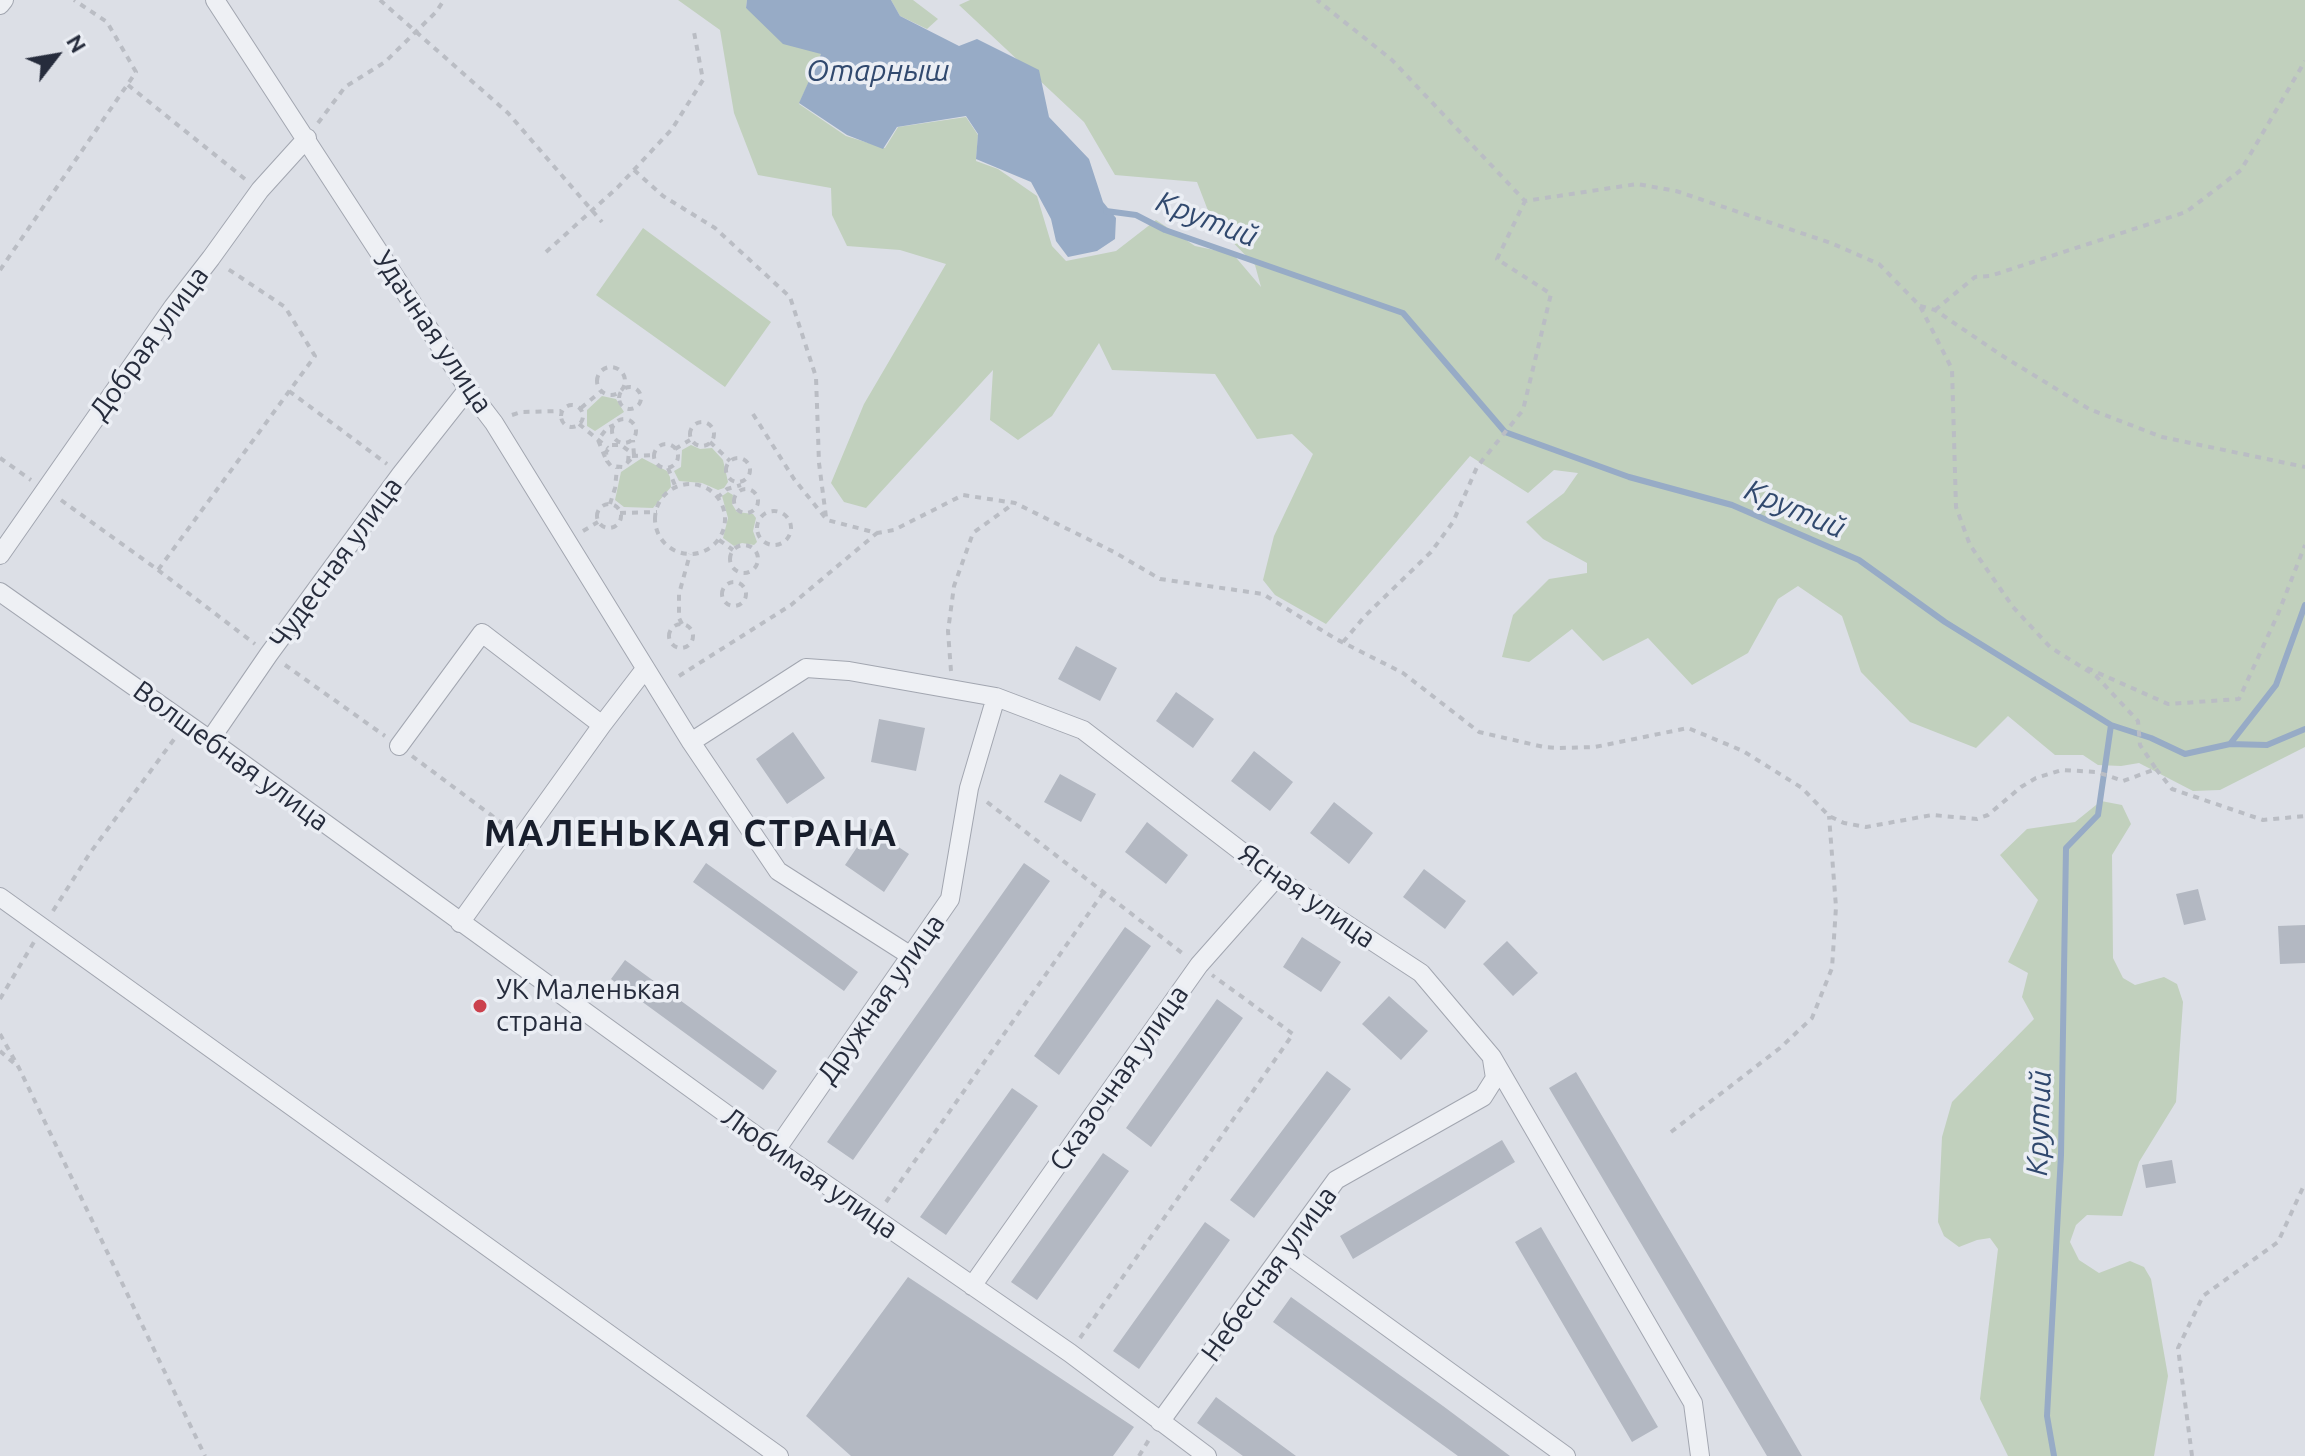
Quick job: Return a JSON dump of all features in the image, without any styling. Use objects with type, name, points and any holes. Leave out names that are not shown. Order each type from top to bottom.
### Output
[{"type":"street","points":[[0,5],[4,0]]},
{"type":"street","name":"Удачная улица","points":[[215,0],[468,389],[494,423],[691,742],[778,871],[911,956]]},
{"type":"street","name":"Добрая улица","points":[[0,555],[173,307],[260,190],[307,138]]},
{"type":"street","name":"Чудесная улица","points":[[210,740],[401,474],[468,389]]},
{"type":"street","name":"Волшебная улица","points":[[0,592],[210,740],[460,923]]},
{"type":"street","points":[[399,746],[482,633],[602,725]]},
{"type":"street","name":"Ясная улица","points":[[691,742],[806,668],[849,671],[996,697],[1083,730],[1276,878],[1421,973],[1492,1057],[1693,1403],[1700,1456]]},
{"type":"street","points":[[460,923],[645,669]]},
{"type":"street","name":"Дружная улица","points":[[776,1150],[950,899],[969,788],[996,697]]},
{"type":"street","name":"Сказочная улица","points":[[972,1286],[1199,965],[1276,878]]},
{"type":"street","points":[[0,897],[779,1456]]},
{"type":"street","name":"Любимая улица","points":[[460,923],[776,1150],[1070,1353],[1207,1456]]},
{"type":"street","name":"Небесная улица","points":[[1160,1422],[1336,1180],[1483,1097],[1495,1078],[1492,1057]]},
{"type":"street","points":[[1284,1252],[1566,1456]]},
{"type":"path","points":[[0,270],[136,72],[107,22],[74,0]]},
{"type":"path","points":[[380,0],[508,113],[602,222]]},
{"type":"path","points":[[307,138],[345,87],[385,62],[436,12],[444,0]]},
{"type":"path","points":[[1317,0],[1392,60],[1525,201]]},
{"type":"path","points":[[546,252],[634,170],[672,129],[703,80],[694,32]]},
{"type":"path","points":[[1935,310],[1975,277],[1990,276],[2186,212],[2241,170],[2305,61]]},
{"type":"path","points":[[128,85],[260,190]]},
{"type":"path","points":[[634,170],[663,196],[715,228],[790,297],[816,377],[819,463],[827,520]]},
{"type":"path","points":[[1525,201],[1637,184],[1676,191],[1831,243],[1879,264],[1920,306],[1952,369],[1956,507],[1970,545],[2013,607],[2050,647],[2096,676],[2138,721],[2140,745],[2172,789],[2263,820],[2305,816]]},
{"type":"path","points":[[1343,642],[1373,607],[1431,552],[1453,522],[1477,467],[1523,410],[1551,294],[1497,259],[1525,201]]},
{"type":"path","points":[[158,570],[315,356],[285,307],[211,258]]},
{"type":"path","points":[[1920,306],[1935,310],[2089,409],[2162,437],[2305,467]]},
{"type":"path","points":[[627,409],[638,407],[642,397],[635,388],[630,387],[620,392],[612,395],[601,391],[597,386],[599,372],[611,366],[623,373],[624,386],[620,392],[620,403],[627,409],[627,420]]},
{"type":"path","points":[[289,391],[401,474]]},
{"type":"path","points":[[581,408],[601,391]]},
{"type":"path","points":[[494,423],[521,412],[561,411],[572,404],[581,408]]},
{"type":"path","points":[[561,411],[565,425],[575,427],[583,417],[581,408]]},
{"type":"path","points":[[753,414],[794,479],[827,520],[877,533],[894,530],[963,495],[1015,503],[1114,552],[1160,579],[1263,594],[1343,642],[1403,673],[1479,732],[1544,747],[1595,747],[1688,728],[1743,751],[1802,788],[1829,816],[1844,823],[1866,827],[1932,815],[1977,819],[1988,815],[2036,778],[2062,770],[2097,772],[2123,781],[2156,769]]},
{"type":"path","points":[[598,440],[607,428],[627,420]]},
{"type":"path","points":[[627,420],[635,426],[631,458]]},
{"type":"path","points":[[706,423],[714,432],[710,442],[700,446],[691,439],[691,428],[695,424],[706,423]]},
{"type":"path","points":[[579,424],[609,448]]},
{"type":"path","points":[[614,425],[613,436],[629,451],[631,458]]},
{"type":"path","points":[[675,449],[691,439]]},
{"type":"path","points":[[598,440],[607,461],[617,468]]},
{"type":"path","points":[[609,448],[633,440]]},
{"type":"path","points":[[710,442],[730,461]]},
{"type":"path","points":[[671,445],[678,458],[668,468],[658,465],[654,455],[659,446],[671,445]]},
{"type":"path","points":[[607,461],[609,448]]},
{"type":"path","points":[[620,513],[618,524],[608,528],[598,522],[599,510],[610,504],[617,468],[631,458],[654,455]]},
{"type":"path","points":[[0,458],[158,570],[522,839]]},
{"type":"path","points":[[730,461],[728,475],[736,482],[742,485],[753,491],[757,495],[754,510],[744,513],[736,507],[735,497],[742,485],[749,475],[749,464],[740,458],[730,461]]},
{"type":"path","points":[[668,468],[676,488]]},
{"type":"path","points":[[685,485],[703,487],[717,498],[722,505],[725,523],[718,540],[706,550],[690,554],[675,550],[663,541],[657,527],[657,512],[663,497],[685,485]]},
{"type":"path","points":[[717,498],[727,489],[742,485]]},
{"type":"path","points":[[947,689],[952,664],[948,631],[954,586],[973,533],[1015,503]]},
{"type":"path","points":[[610,504],[620,513],[657,512]]},
{"type":"path","points":[[754,510],[761,516]]},
{"type":"path","points":[[773,511],[780,512],[790,521],[787,540],[768,545],[762,541],[756,529],[761,516],[773,511]]},
{"type":"path","points":[[679,676],[791,605],[877,533]]},
{"type":"path","points":[[718,540],[733,550]]},
{"type":"path","points":[[755,549],[762,541]]},
{"type":"path","points":[[733,550],[744,544],[758,554],[756,566],[740,572]]},
{"type":"path","points":[[2067,659],[2168,704],[2239,699],[2305,545]]},
{"type":"path","points":[[733,550],[732,565],[740,572]]},
{"type":"path","points":[[682,624],[671,630],[669,636],[674,646],[681,648],[687,647],[693,637],[688,626],[682,624],[679,618],[679,594],[690,554]]},
{"type":"path","points":[[738,582],[740,572]]},
{"type":"path","points":[[732,582],[738,582],[746,590],[744,601],[739,605],[728,604],[722,595],[723,589],[732,582]]},
{"type":"path","points":[[0,999],[90,853],[186,724]]},
{"type":"path","points":[[874,1219],[1103,893],[969,788]]},
{"type":"path","points":[[1671,1132],[1780,1048],[1812,1018],[1832,968],[1836,907],[1829,816]]},
{"type":"path","points":[[0,1034],[205,1456]]},
{"type":"path","points":[[1070,1353],[1293,1034]]},
{"type":"path","points":[[0,1051],[19,1068]]},
{"type":"path","points":[[2192,1456],[2178,1348],[2203,1296],[2278,1242],[2305,1183]]},
{"type":"green space","points":[[678,0],[747,0],[746,8],[821,54],[799,104],[846,136],[885,148],[898,127],[966,117],[978,135],[976,161],[998,169],[1037,196],[1052,246],[1066,261],[1116,251],[1156,220],[1195,246],[1233,254],[1261,287],[1255,265],[1212,221],[1197,182],[1115,175],[1084,122],[959,5],[970,0],[2305,0],[2305,747],[2220,790],[2193,791],[2139,763],[2098,765],[2083,755],[2055,755],[2008,716],[1976,748],[1910,722],[1861,672],[1842,616],[1798,586],[1778,599],[1748,653],[1692,685],[1648,638],[1603,661],[1572,629],[1529,662],[1502,657],[1513,615],[1549,579],[1587,573],[1587,563],[1543,539],[1526,522],[1564,493],[1578,473],[1554,470],[1528,493],[1470,456],[1326,624],[1275,595],[1263,580],[1274,536],[1313,454],[1292,434],[1257,439],[1215,374],[1112,370],[1099,343],[1052,416],[1018,440],[990,420],[993,370],[866,508],[844,502],[831,483],[864,404],[946,264],[900,250],[847,246],[832,215],[831,188],[758,175],[734,113],[720,30]]},
{"type":"green space","points":[[891,0],[913,0],[938,19],[927,29],[900,16]]},
{"type":"green space","points":[[643,228],[771,322],[725,387],[596,295]]},
{"type":"green space","points":[[602,396],[616,399],[624,412],[595,431],[587,426],[587,410]]},
{"type":"green space","points":[[691,445],[700,449],[712,448],[723,460],[728,482],[724,488],[718,490],[702,483],[679,481],[674,471],[681,467],[682,450]]},
{"type":"green space","points":[[642,458],[667,471],[671,487],[653,508],[624,507],[615,500],[621,472]]},
{"type":"green space","points":[[728,492],[733,495],[732,504],[737,512],[753,514],[756,518],[753,531],[757,542],[754,545],[742,543],[734,546],[723,538],[728,518],[722,496]]},
{"type":"green space","points":[[2101,801],[2122,805],[2131,824],[2112,855],[2113,958],[2123,978],[2135,985],[2164,977],[2177,984],[2183,1002],[2176,1102],[2139,1162],[2122,1216],[2087,1215],[2076,1225],[2070,1242],[2079,1260],[2099,1273],[2130,1261],[2144,1267],[2151,1279],[2168,1376],[2154,1456],[2008,1456],[1980,1399],[1998,1249],[1990,1238],[1959,1247],[1944,1236],[1938,1222],[1942,1137],[1952,1102],[2034,1019],[2022,997],[2028,973],[2008,962],[2038,900],[2000,855],[2027,829],[2075,822]]},
{"type":"water","name":"Отарныш","points":[[747,0],[891,0],[900,16],[959,46],[977,39],[1039,70],[1049,117],[1089,159],[1103,202],[1116,218],[1115,239],[1097,251],[1068,257],[1056,241],[1051,219],[1031,182],[976,159],[978,134],[966,116],[897,127],[883,149],[847,135],[799,103],[821,54],[783,44],[746,8]]},
{"type":"building","points":[[1076,646],[1117,668],[1100,701],[1058,679]]},
{"type":"building","points":[[1176,692],[1214,719],[1193,748],[1156,721]]},
{"type":"building","points":[[879,719],[925,728],[916,771],[871,762]]},
{"type":"building","points":[[793,732],[825,778],[787,804],[756,759]]},
{"type":"building","points":[[1254,751],[1293,782],[1270,811],[1231,781]]},
{"type":"building","points":[[1060,774],[1096,794],[1081,822],[1044,802]]},
{"type":"building","points":[[1334,802],[1373,833],[1349,864],[1310,833]]},
{"type":"building","points":[[1147,822],[1188,855],[1166,884],[1125,852]]},
{"type":"building","points":[[870,828],[909,854],[884,892],[845,865]]},
{"type":"building","points":[[706,863],[858,972],[844,991],[693,882]]},
{"type":"building","points":[[1024,863],[1050,881],[853,1160],[827,1142]]},
{"type":"building","points":[[1424,869],[1466,901],[1445,929],[1403,897]]},
{"type":"building","points":[[2198,889],[2206,920],[2184,925],[2176,894]]},
{"type":"building","points":[[2305,925],[2305,963],[2280,964],[2278,926]]},
{"type":"building","points":[[1125,927],[1151,946],[1059,1075],[1034,1056]]},
{"type":"building","points":[[1302,937],[1341,962],[1321,992],[1283,967]]},
{"type":"building","points":[[1507,941],[1538,973],[1513,996],[1483,964]]},
{"type":"building","points":[[625,960],[777,1071],[763,1090],[611,979]]},
{"type":"building","points":[[1389,996],[1428,1031],[1401,1060],[1362,1024]]},
{"type":"building","points":[[1217,999],[1243,1018],[1151,1147],[1126,1128]]},
{"type":"building","points":[[1327,1071],[1351,1089],[1254,1218],[1230,1200]]},
{"type":"building","points":[[1576,1072],[1802,1456],[1767,1456],[1549,1088]]},
{"type":"building","points":[[1012,1088],[1038,1106],[946,1235],[920,1217]]},
{"type":"building","points":[[1502,1140],[1515,1162],[1353,1259],[1340,1236]]},
{"type":"building","points":[[1103,1153],[1129,1171],[1037,1300],[1011,1282]]},
{"type":"building","points":[[2172,1160],[2176,1183],[2146,1188],[2142,1165]]},
{"type":"building","points":[[1205,1222],[1230,1240],[1139,1369],[1113,1351]]},
{"type":"building","points":[[1541,1227],[1658,1427],[1632,1442],[1515,1242]]},
{"type":"building","points":[[908,1277],[1134,1427],[1113,1456],[851,1456],[806,1416]]},
{"type":"building","points":[[1291,1297],[1510,1456],[1458,1456],[1273,1322]]},
{"type":"building","points":[[1216,1397],[1296,1456],[1243,1456],[1197,1423]]},
{"type":"waterway","name":"Крутий","points":[[1106,211],[1136,215],[1165,230],[1403,313],[1505,432],[1629,477],[1732,505],[1859,560],[1945,622],[2111,725],[2098,815],[2066,848],[2061,1155],[2047,1416],[2054,1456]]},
{"type":"waterway","points":[[2230,744],[2276,685],[2305,605]]},
{"type":"waterway","points":[[2111,725],[2151,738],[2185,754],[2230,744],[2267,745],[2305,729]]},
{"type":"place","name":"УК Маленькая страна","points":[[480,1006]]},
{"type":"district","name":"МАЛЕНЬКАЯ СТРАНА","points":[[691,834]]}]
